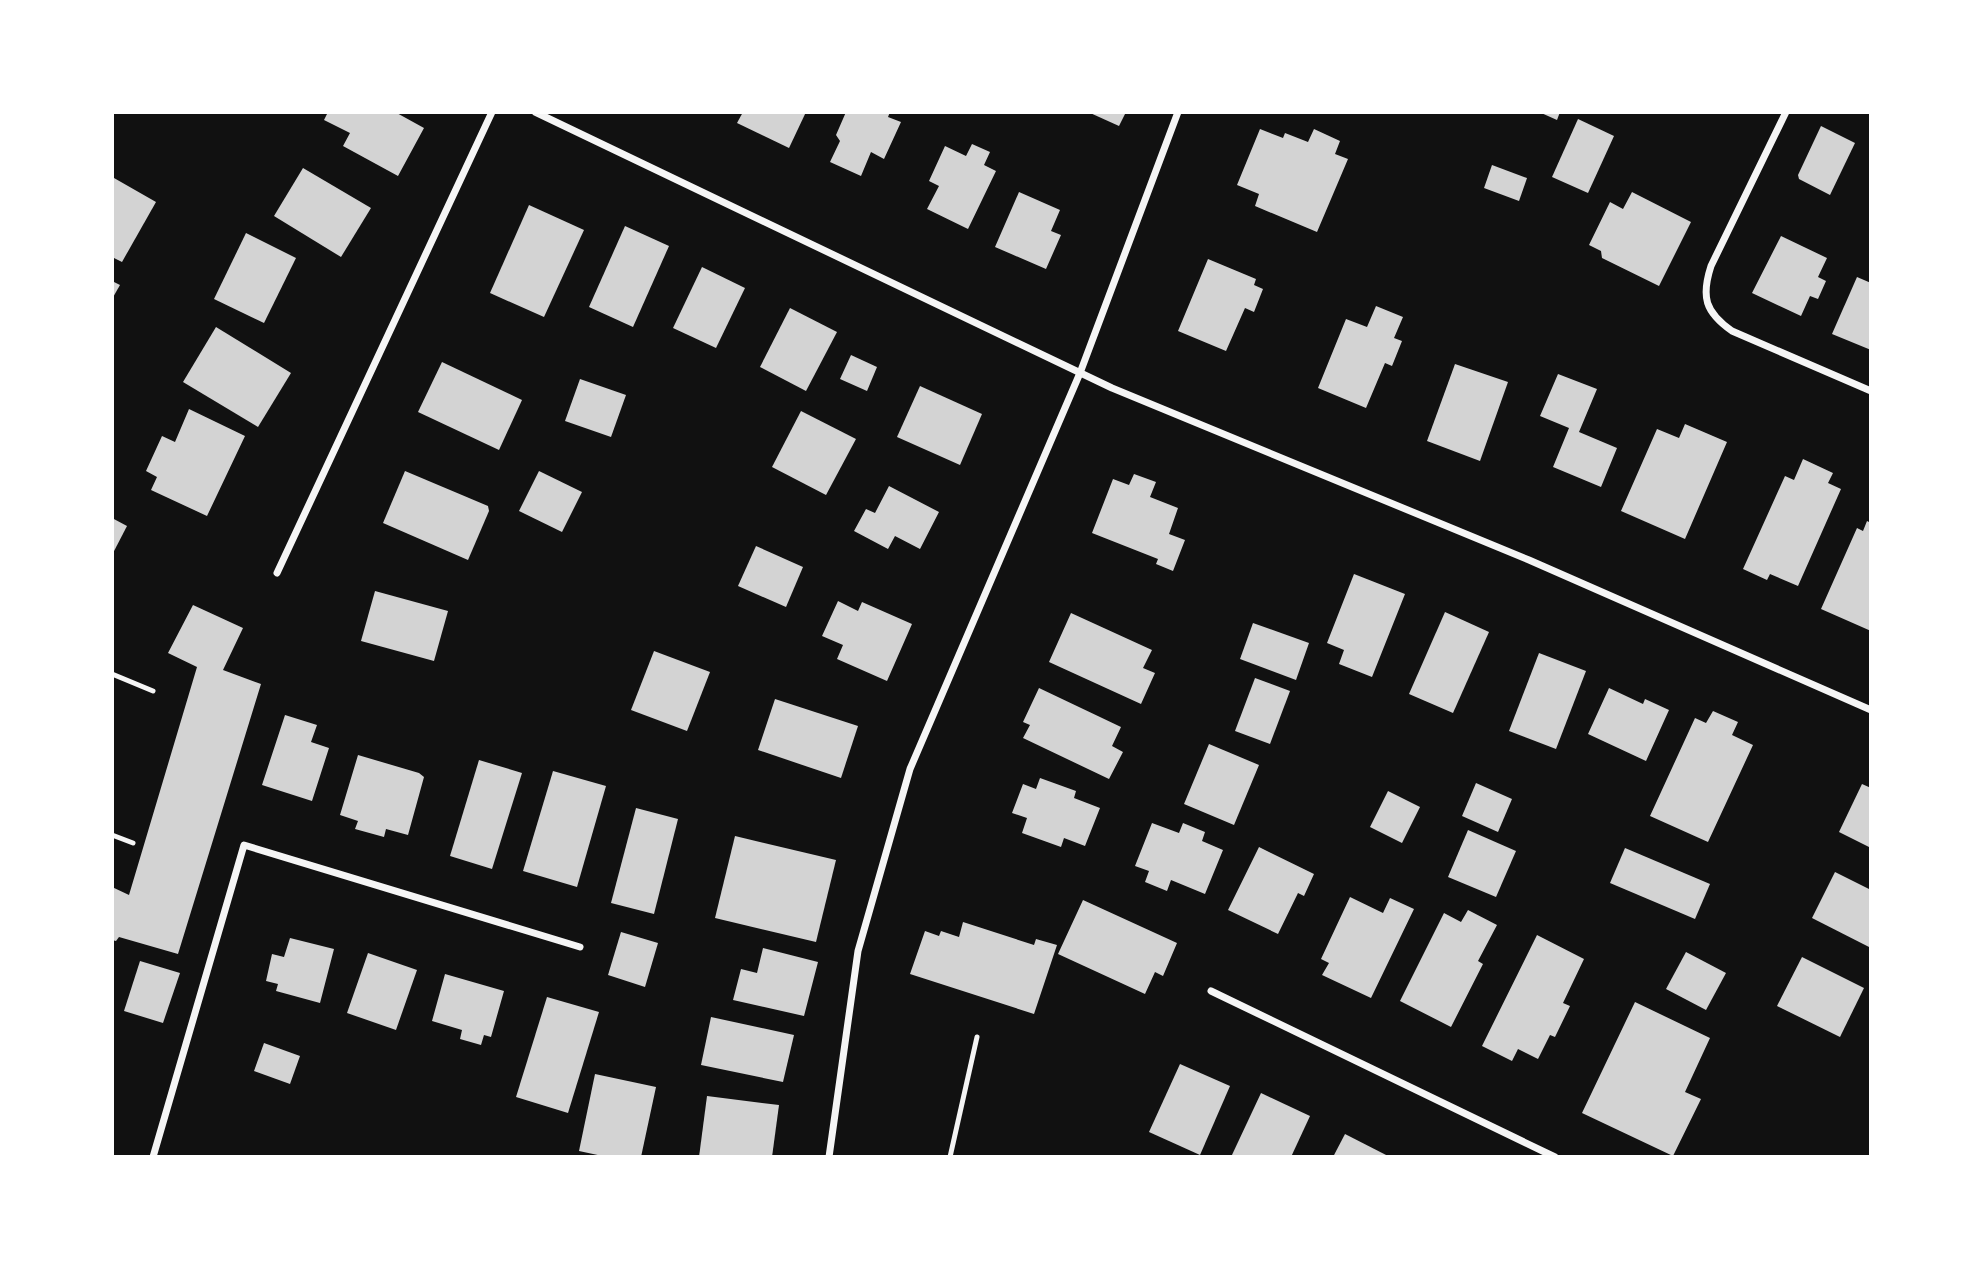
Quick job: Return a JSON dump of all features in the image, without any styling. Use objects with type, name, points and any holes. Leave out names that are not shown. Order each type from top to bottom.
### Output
[{"type":"street","points":[[277,573],[492,112]]},
{"type":"street","points":[[535,112],[1124,393],[1529,560],[1871,710]]},
{"type":"street","points":[[829,1157],[858,951],[910,769],[1080,373],[1178,112]]},
{"type":"street","points":[[1786,112],[1711,265],[1705,292],[1709,307],[1717,321],[1732,331],[1871,391]]},
{"type":"street","points":[[153,1157],[244,845],[580,947]]},
{"type":"street","points":[[1211,991],[1555,1157]]},
{"type":"lane","points":[[112,674],[153,691]]},
{"type":"lane","points":[[112,835],[133,843]]},
{"type":"lane","points":[[950,1157],[977,1037]]},
{"type":"building","points":[[328,112],[395,112],[424,128],[398,176],[343,146],[350,133],[324,120]]},
{"type":"building","points":[[743,112],[806,112],[789,148],[737,123]]},
{"type":"building","points":[[846,112],[890,112],[888,117],[901,122],[884,159],[871,152],[861,176],[830,162],[840,141],[836,135]]},
{"type":"building","points":[[1088,112],[1126,112],[1119,126]]},
{"type":"building","points":[[1539,112],[1560,112],[1557,120]]},
{"type":"building","points":[[1578,119],[1614,136],[1588,193],[1552,177]]},
{"type":"building","points":[[1821,126],[1855,143],[1830,195],[1799,179],[1798,175]]},
{"type":"building","points":[[1260,129],[1283,138],[1285,133],[1308,142],[1314,129],[1340,141],[1335,154],[1348,159],[1317,232],[1255,206],[1259,194],[1237,185]]},
{"type":"building","points":[[972,144],[990,152],[984,165],[996,171],[968,229],[927,209],[939,186],[929,181],[945,146],[966,156]]},
{"type":"building","points":[[1492,165],[1527,178],[1519,201],[1484,188]]},
{"type":"building","points":[[303,168],[371,208],[341,257],[274,216]]},
{"type":"building","points":[[114,178],[156,202],[122,262],[112,257]]},
{"type":"building","points":[[1019,192],[1060,210],[1051,231],[1061,235],[1046,269],[995,247]]},
{"type":"building","points":[[1632,192],[1691,222],[1659,286],[1602,258],[1601,251],[1589,245],[1610,202],[1623,209]]},
{"type":"building","points":[[529,205],[584,230],[544,317],[490,293]]},
{"type":"building","points":[[625,226],[669,246],[633,327],[589,307]]},
{"type":"building","points":[[246,233],[296,258],[264,323],[214,299]]},
{"type":"building","points":[[1781,236],[1827,258],[1818,277],[1826,281],[1818,299],[1810,296],[1801,316],[1752,293]]},
{"type":"building","points":[[1208,259],[1256,279],[1254,285],[1263,289],[1254,312],[1245,308],[1226,351],[1178,331]]},
{"type":"building","points":[[702,267],[745,288],[716,348],[673,328]]},
{"type":"building","points":[[1857,277],[1871,283],[1871,350],[1832,334]]},
{"type":"building","points":[[112,281],[120,285],[112,299]]},
{"type":"building","points":[[1376,306],[1403,317],[1394,338],[1402,341],[1392,366],[1385,363],[1366,408],[1318,388],[1346,319],[1367,327]]},
{"type":"building","points":[[790,308],[837,332],[806,391],[760,367]]},
{"type":"building","points":[[216,327],[291,373],[258,427],[183,382]]},
{"type":"building","points":[[851,355],[877,367],[867,391],[840,379]]},
{"type":"building","points":[[442,362],[522,400],[499,450],[418,412]]},
{"type":"building","points":[[1455,364],[1508,382],[1480,461],[1427,441]]},
{"type":"building","points":[[1558,374],[1597,389],[1579,432],[1617,448],[1601,487],[1553,467],[1569,428],[1540,416]]},
{"type":"building","points":[[580,379],[626,395],[611,437],[565,421]]},
{"type":"building","points":[[920,386],[982,414],[960,465],[897,437]]},
{"type":"building","points":[[189,409],[245,436],[207,516],[151,490],[157,477],[146,471],[162,436],[175,442]]},
{"type":"building","points":[[801,411],[856,439],[826,495],[772,467]]},
{"type":"building","points":[[1685,424],[1727,442],[1685,539],[1621,511],[1657,429],[1679,438]]},
{"type":"building","points":[[1803,459],[1833,473],[1828,483],[1841,489],[1798,586],[1770,574],[1767,580],[1743,569],[1785,476],[1794,480]]},
{"type":"building","points":[[405,471],[488,506],[489,511],[468,560],[383,523]]},
{"type":"building","points":[[539,471],[582,492],[562,532],[519,511]]},
{"type":"building","points":[[1134,474],[1156,482],[1150,497],[1178,508],[1169,534],[1185,540],[1173,571],[1156,564],[1158,559],[1092,533],[1113,479],[1129,485]]},
{"type":"building","points":[[889,486],[939,512],[920,549],[895,536],[888,549],[854,531],[866,509],[875,513]]},
{"type":"building","points":[[112,518],[127,526],[112,555]]},
{"type":"building","points":[[1867,521],[1871,523],[1871,631],[1821,609],[1857,528],[1863,531]]},
{"type":"building","points":[[756,546],[803,567],[786,607],[738,586]]},
{"type":"building","points":[[1354,574],[1405,594],[1372,677],[1339,664],[1344,650],[1327,643]]},
{"type":"building","points":[[375,591],[448,611],[434,661],[361,641]]},
{"type":"building","points":[[838,601],[858,611],[862,602],[912,624],[887,681],[837,659],[843,645],[822,636]]},
{"type":"building","points":[[193,605],[243,628],[223,670],[261,684],[178,954],[119,937],[116,941],[112,940],[112,887],[129,895],[197,667],[168,653]]},
{"type":"building","points":[[1445,612],[1489,632],[1453,713],[1409,694]]},
{"type":"building","points":[[1071,613],[1152,650],[1143,668],[1155,673],[1141,704],[1049,662]]},
{"type":"building","points":[[1253,623],[1309,643],[1296,680],[1240,659]]},
{"type":"building","points":[[654,651],[710,672],[687,731],[631,710]]},
{"type":"building","points":[[1539,653],[1586,671],[1556,749],[1509,731]]},
{"type":"building","points":[[1255,678],[1290,691],[1270,744],[1235,731]]},
{"type":"building","points":[[1039,688],[1121,727],[1112,746],[1123,752],[1109,779],[1023,738],[1030,725],[1023,722]]},
{"type":"building","points":[[1609,688],[1643,704],[1645,699],[1669,710],[1646,761],[1588,734]]},
{"type":"building","points":[[775,699],[858,726],[841,778],[758,750]]},
{"type":"building","points":[[1713,711],[1738,722],[1732,735],[1753,745],[1708,842],[1650,816],[1695,718],[1706,723]]},
{"type":"building","points":[[285,715],[317,725],[311,742],[329,748],[312,801],[262,785]]},
{"type":"building","points":[[1209,744],[1259,765],[1234,825],[1184,804]]},
{"type":"building","points":[[358,755],[419,773],[424,777],[408,835],[386,829],[384,837],[355,829],[358,821],[340,815]]},
{"type":"building","points":[[479,760],[522,773],[492,869],[450,856]]},
{"type":"building","points":[[553,771],[606,786],[577,887],[523,871]]},
{"type":"building","points":[[1040,778],[1076,791],[1074,798],[1100,808],[1085,846],[1064,838],[1061,847],[1022,833],[1027,818],[1012,813],[1023,784],[1036,789]]},
{"type":"building","points":[[1476,783],[1512,799],[1498,832],[1462,816]]},
{"type":"building","points":[[1862,784],[1871,788],[1871,848],[1839,832]]},
{"type":"building","points":[[1388,791],[1420,807],[1402,843],[1370,827]]},
{"type":"building","points":[[636,808],[678,819],[654,914],[611,903]]},
{"type":"building","points":[[1152,823],[1179,833],[1183,823],[1205,832],[1202,841],[1223,850],[1205,894],[1171,880],[1167,891],[1145,882],[1149,871],[1135,866]]},
{"type":"building","points":[[1468,830],[1516,851],[1496,897],[1448,877]]},
{"type":"building","points":[[735,836],[836,860],[816,942],[715,918]]},
{"type":"building","points":[[1259,847],[1314,874],[1304,896],[1298,893],[1278,934],[1228,910]]},
{"type":"building","points":[[1625,848],[1710,884],[1695,919],[1610,883]]},
{"type":"building","points":[[1835,872],[1871,890],[1871,948],[1812,918]]},
{"type":"building","points":[[1350,897],[1383,913],[1390,898],[1414,909],[1371,998],[1322,975],[1329,963],[1321,959]]},
{"type":"building","points":[[1083,900],[1177,943],[1163,976],[1155,972],[1145,994],[1058,954]]},
{"type":"building","points":[[1468,910],[1497,925],[1478,961],[1483,964],[1451,1027],[1400,1001],[1444,913],[1461,922]]},
{"type":"building","points":[[963,922],[1034,945],[1036,939],[1057,945],[1034,1014],[910,974],[925,931],[939,936],[941,931],[959,937]]},
{"type":"building","points":[[621,932],[658,943],[645,987],[608,975]]},
{"type":"building","points":[[1537,935],[1584,959],[1563,1003],[1570,1006],[1555,1037],[1550,1035],[1538,1059],[1518,1049],[1512,1061],[1482,1046]]},
{"type":"building","points":[[290,938],[334,949],[320,1003],[276,991],[278,984],[266,981],[272,954],[284,957]]},
{"type":"building","points":[[763,948],[818,962],[804,1016],[733,1000],[741,969],[757,973]]},
{"type":"building","points":[[1686,952],[1726,973],[1706,1010],[1666,989]]},
{"type":"building","points":[[368,953],[417,970],[396,1030],[347,1013]]},
{"type":"building","points":[[1802,957],[1864,988],[1840,1037],[1777,1006]]},
{"type":"building","points":[[140,961],[180,973],[163,1023],[124,1011]]},
{"type":"building","points":[[445,974],[504,991],[491,1037],[484,1035],[481,1045],[460,1039],[462,1030],[432,1021]]},
{"type":"building","points":[[547,997],[599,1012],[568,1113],[516,1097]]},
{"type":"building","points":[[1635,1002],[1710,1038],[1685,1092],[1701,1099],[1673,1156],[1582,1113]]},
{"type":"building","points":[[711,1017],[794,1035],[783,1082],[701,1065]]},
{"type":"building","points":[[264,1043],[300,1056],[290,1084],[254,1071]]},
{"type":"building","points":[[1180,1064],[1230,1086],[1200,1155],[1149,1132]]},
{"type":"building","points":[[595,1074],[656,1087],[641,1157],[607,1157],[579,1151]]},
{"type":"building","points":[[1261,1093],[1310,1116],[1291,1157],[1231,1157]]},
{"type":"building","points":[[707,1096],[779,1105],[772,1157],[699,1157]]},
{"type":"building","points":[[1345,1134],[1390,1157],[1333,1157]]}]
